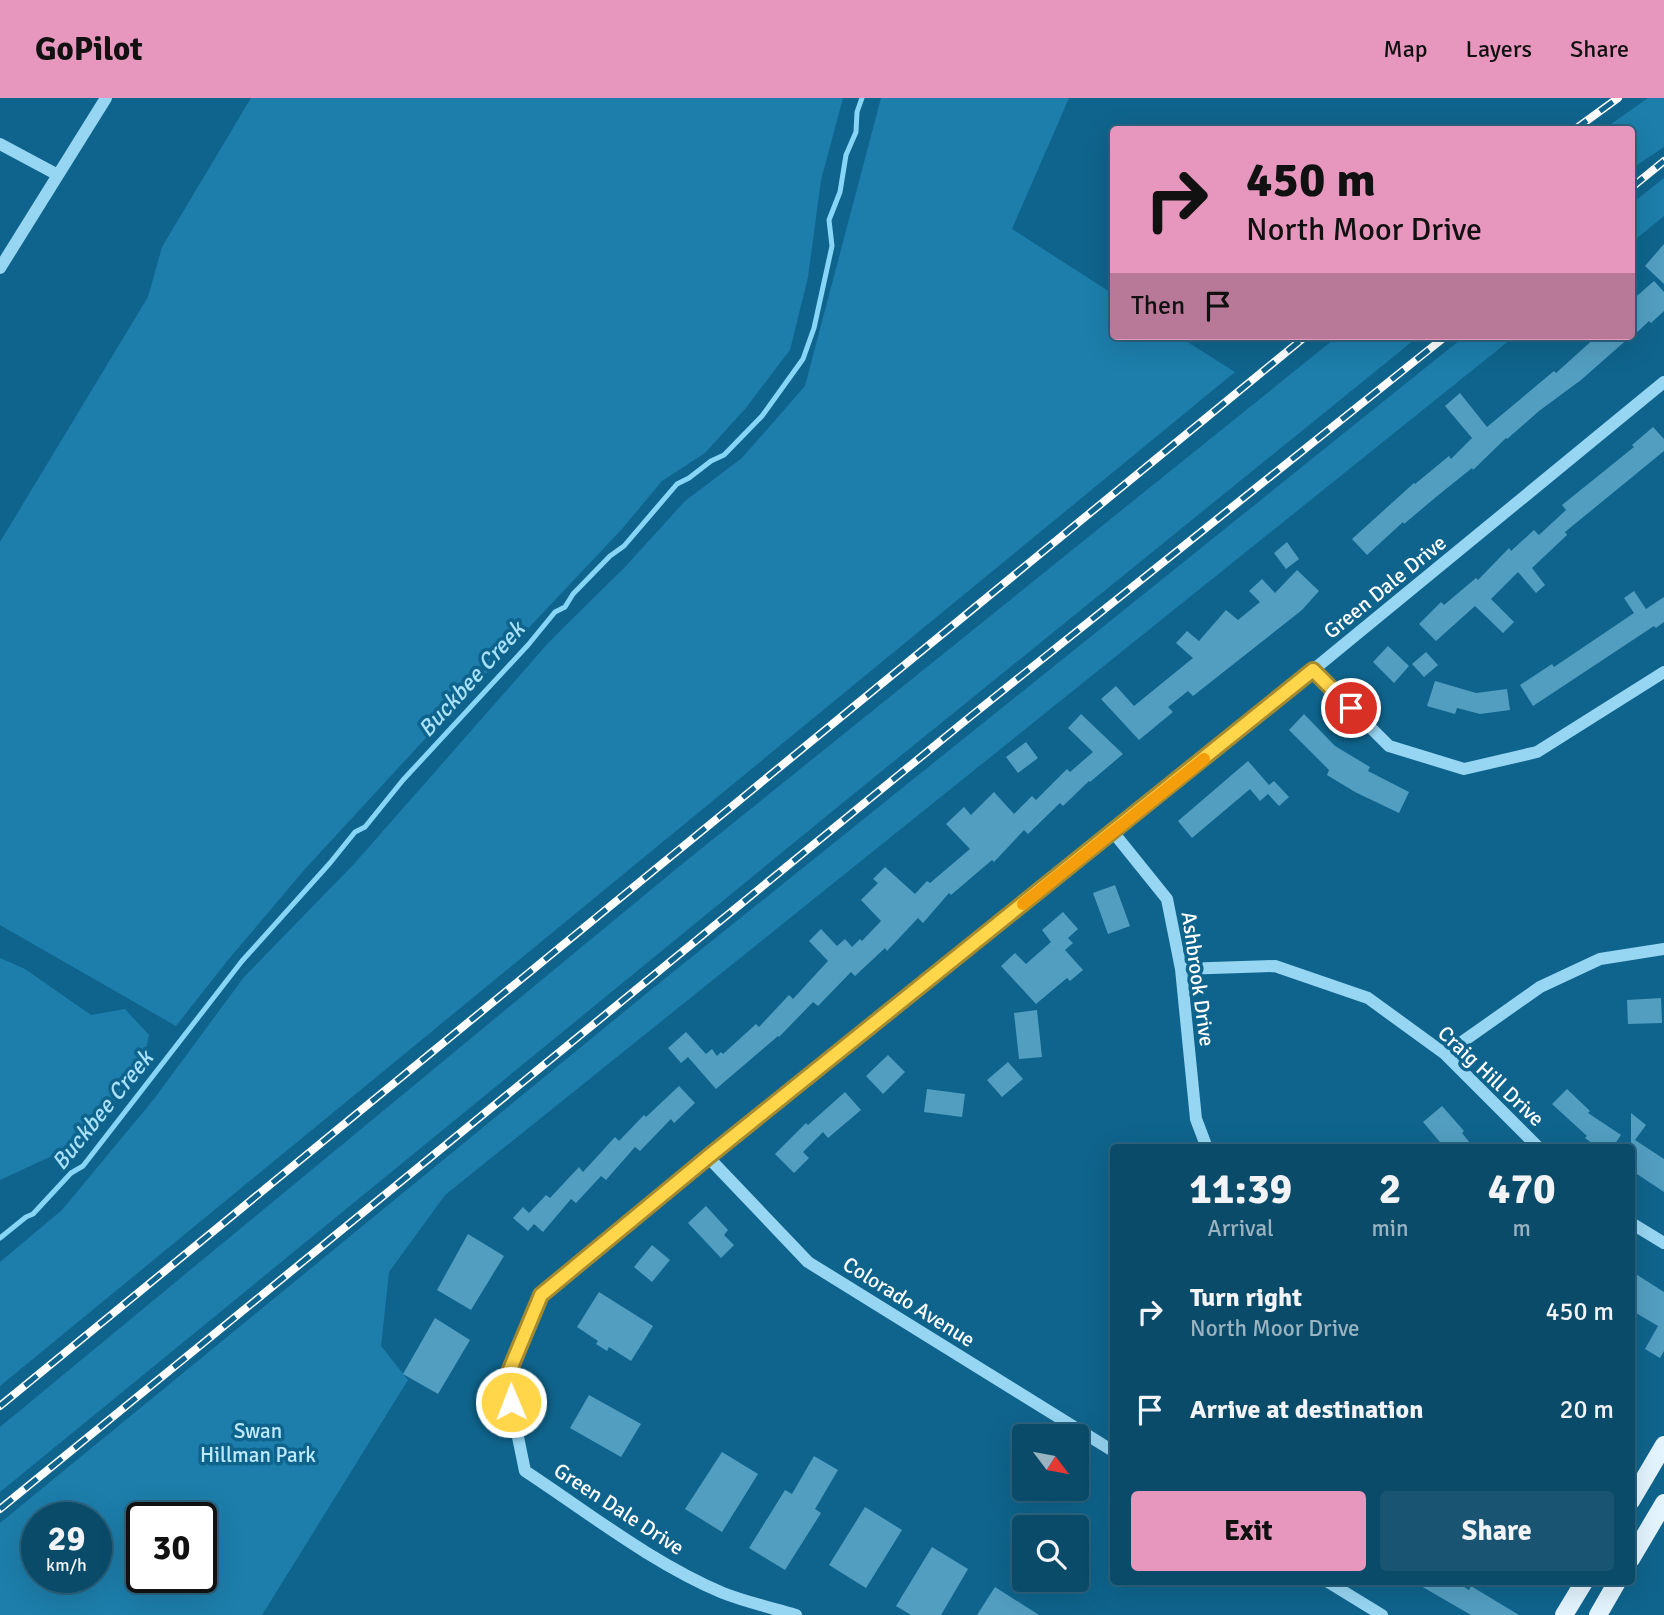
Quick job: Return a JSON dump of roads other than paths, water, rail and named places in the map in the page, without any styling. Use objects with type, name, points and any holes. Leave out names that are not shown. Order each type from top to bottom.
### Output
[{"type":"main road","points":[[1635,1494],[1664,1445]]},
{"type":"main road","points":[[1635,1552],[1664,1503]]},
{"type":"main road","points":[[1564,1615],[1582,1585]]},
{"type":"main road","points":[[1598,1615],[1615,1585]]},
{"type":"street","points":[[0,268],[106,98]]},
{"type":"street","points":[[0,144],[58,175]]},
{"type":"street","name":"Green Dale Drive","points":[[796,1615],[726,1594],[651,1554],[525,1471],[506,1379],[541,1295],[1664,382]]},
{"type":"street","points":[[1313,670],[1389,746],[1464,769],[1537,752],[1664,672]]},
{"type":"street","name":"Ashbrook Drive","points":[[1113,832],[1167,899],[1181,970],[1196,1119],[1205,1144]]},
{"type":"street","points":[[1445,1055],[1540,987],[1600,959],[1664,949]]},
{"type":"street","name":"Craig Hill Drive","points":[[1181,970],[1275,966],[1368,998],[1445,1055],[1535,1144]]},
{"type":"street","name":"Colorado Avenue","points":[[708,1157],[808,1262],[1110,1449]]},
{"type":"street","points":[[1635,1225],[1664,1243]]},
{"type":"street","points":[[1333,1585],[1382,1615]]},
{"type":"waterway","name":"Buckbee Creek","points":[[0,1238],[33,1214],[71,1173],[83,1166],[242,961],[355,832],[365,827],[403,780],[528,645],[555,612],[565,607],[573,594],[610,556],[624,546],[677,484],[724,455],[762,416],[803,359],[814,328],[832,246],[829,220],[840,192],[846,155],[856,132],[857,112],[862,98]]},
{"type":"railway","points":[[1580,126],[1618,98]]},
{"type":"railway","points":[[1635,185],[1664,161]]},
{"type":"railway","points":[[0,1406],[1301,340]]},
{"type":"railway","points":[[0,1509],[971,716],[1441,340]]},
{"type":"park label","name":"Swan Hillman Park","points":[[258,1443]]}]
